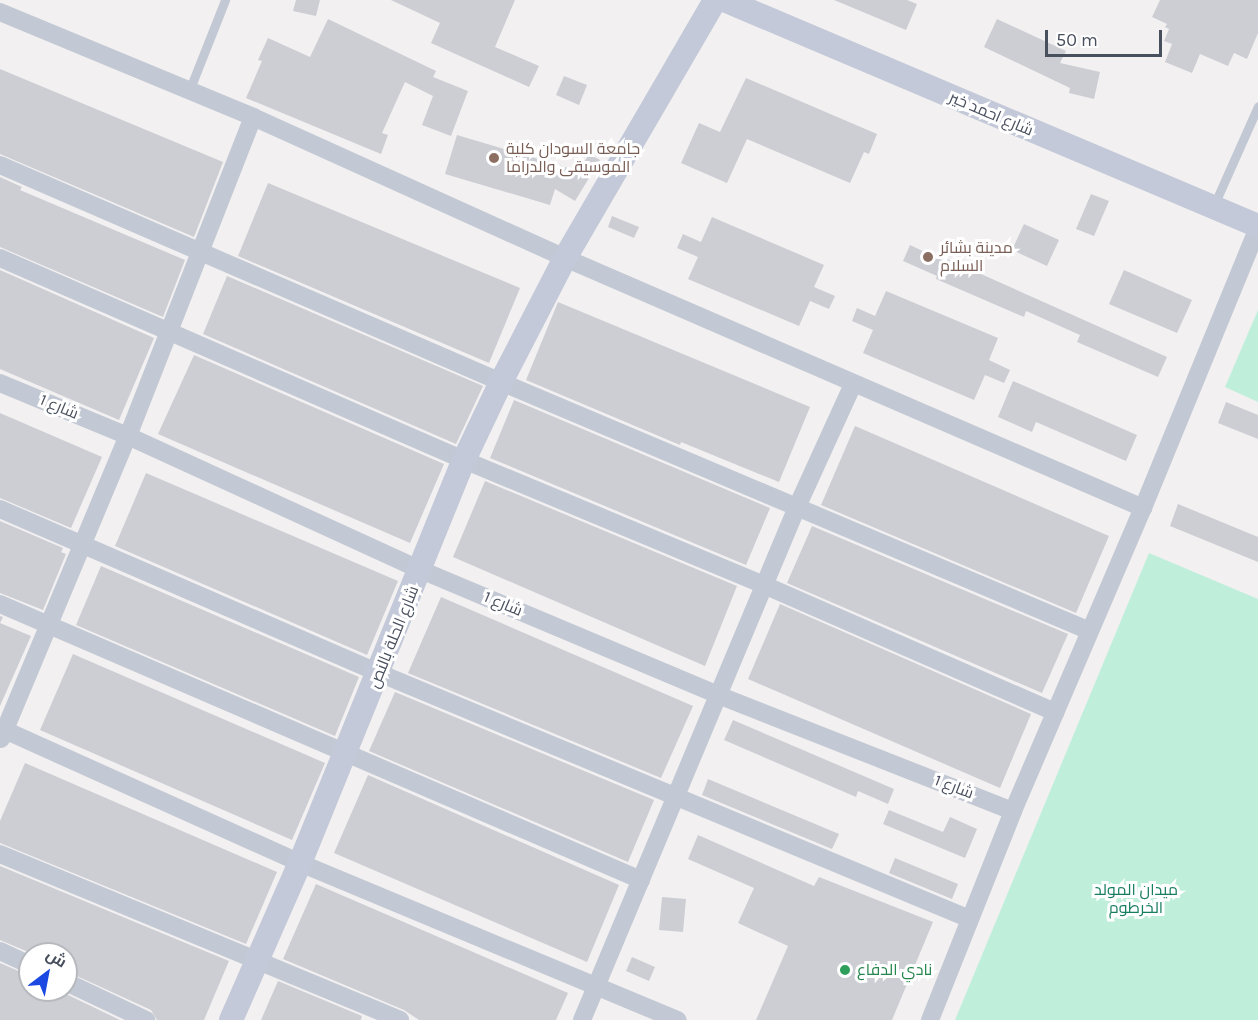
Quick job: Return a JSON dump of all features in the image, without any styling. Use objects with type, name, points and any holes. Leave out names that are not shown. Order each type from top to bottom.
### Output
[{"type":"street","name":"شارع احمد خير","points":[[725,1],[1258,227]]},
{"type":"street","name":"شارع الحلة بالنص","points":[[231,1020],[300,863],[464,460],[501,382],[565,258],[725,1]]},
{"type":"street","points":[[0,12],[253,117],[565,258],[1143,508]]},
{"type":"street","points":[[253,117],[128,436],[2,733],[300,863],[678,1020]]},
{"type":"street","points":[[0,165],[501,382],[1090,631]]},
{"type":"street","points":[[930,1020],[1013,811],[1143,508],[1258,227]]},
{"type":"street","points":[[0,258],[168,333],[764,585],[1055,712]]},
{"type":"street","name":"شارع 1","points":[[0,383],[128,436],[421,570],[718,695],[1013,811]]},
{"type":"street","points":[[582,1020],[797,507],[853,384]]},
{"type":"street","points":[[0,508],[379,673],[970,920]]},
{"type":"street","points":[[0,604],[641,880]]},
{"type":"street","points":[[0,854],[400,1020]]},
{"type":"street","points":[[0,951],[18,959]]},
{"type":"street","points":[[78,988],[146,1020]]},
{"type":"lane","points":[[189,91],[225,0]]},
{"type":"lane","points":[[1213,208],[1258,106]]},
{"type":"green space","points":[[1258,310],[1258,402],[1225,387]]},
{"type":"green space","name":"ميدان المولد الخرطوم","points":[[1149,553],[1258,599],[1258,1020],[955,1020]]},
{"type":"building","points":[[296,0],[320,0],[316,16],[293,11]]},
{"type":"building","points":[[391,0],[515,0],[495,47],[539,66],[529,87],[431,43],[440,23]]},
{"type":"building","points":[[834,0],[907,0],[917,4],[906,30]]},
{"type":"building","points":[[1160,0],[1258,0],[1258,33],[1247,59],[1234,53],[1228,66],[1200,54],[1192,73],[1165,62],[1172,44],[1164,41],[1169,29],[1165,27],[1167,24],[1152,17]]},
{"type":"building","points":[[328,19],[436,71],[433,77],[468,91],[451,136],[422,125],[433,96],[405,82],[382,133],[388,135],[381,154],[246,98],[262,61],[258,60],[268,38],[310,57]]},
{"type":"building","points":[[997,19],[1066,51],[1060,63],[1100,72],[1094,99],[1069,93],[1070,88],[984,47]]},
{"type":"building","points":[[0,69],[223,162],[194,237],[0,154]]},
{"type":"building","points":[[564,76],[587,85],[579,105],[556,95]]},
{"type":"building","points":[[746,78],[877,134],[869,154],[864,152],[850,183],[747,139],[727,183],[681,163],[699,123],[720,132]]},
{"type":"building","points":[[457,135],[579,171],[589,154],[600,160],[575,201],[555,189],[550,205],[445,174]]},
{"type":"building","points":[[0,177],[22,187],[20,190],[185,260],[163,317],[0,247]]},
{"type":"building","points":[[268,183],[520,288],[489,363],[238,256]]},
{"type":"building","points":[[1091,194],[1109,201],[1094,236],[1076,229]]},
{"type":"building","points":[[612,216],[639,227],[634,238],[608,227]]},
{"type":"building","points":[[712,217],[824,265],[814,287],[835,296],[829,309],[810,301],[799,326],[688,279],[698,257],[677,248],[683,234],[701,242]]},
{"type":"building","points":[[1024,224],[1059,240],[1047,266],[1012,250]]},
{"type":"building","points":[[910,245],[944,261],[945,258],[1167,357],[1158,377],[1077,342],[1080,335],[1026,311],[1024,317],[936,279],[937,276],[903,261]]},
{"type":"building","points":[[0,270],[154,338],[119,420],[0,369]]},
{"type":"building","points":[[1124,270],[1192,300],[1177,333],[1109,304]]},
{"type":"building","points":[[227,276],[483,386],[456,444],[203,334]]},
{"type":"building","points":[[886,291],[998,338],[989,360],[1010,370],[1004,383],[985,375],[974,400],[863,353],[873,330],[852,321],[857,308],[875,316]]},
{"type":"building","points":[[558,302],[810,407],[779,482],[681,442],[680,445],[526,380]]},
{"type":"building","points":[[194,355],[444,464],[410,543],[158,434]]},
{"type":"building","points":[[1013,381],[1137,435],[1126,461],[1036,422],[1032,432],[998,417]]},
{"type":"building","points":[[514,400],[770,508],[746,565],[490,458]]},
{"type":"building","points":[[1226,402],[1258,415],[1258,439],[1218,423]]},
{"type":"building","points":[[0,413],[102,457],[71,528],[0,498]]},
{"type":"building","points":[[855,426],[1109,536],[1076,613],[821,505]]},
{"type":"building","points":[[146,473],[398,581],[367,655],[115,546]]},
{"type":"building","points":[[485,481],[737,586],[705,666],[453,557]]},
{"type":"building","points":[[1178,504],[1258,537],[1258,562],[1170,526]]},
{"type":"building","points":[[0,521],[63,548],[61,552],[66,554],[43,610],[0,593]]},
{"type":"building","points":[[812,526],[1068,634],[1042,693],[787,583]]},
{"type":"building","points":[[101,566],[359,677],[335,736],[76,625]]},
{"type":"building","points":[[441,597],[693,706],[661,778],[408,673]]},
{"type":"building","points":[[780,604],[1031,714],[1000,788],[748,679]]},
{"type":"building","points":[[0,623],[31,636],[0,706]]},
{"type":"building","points":[[73,654],[325,763],[292,840],[40,730]]},
{"type":"building","points":[[395,692],[654,800],[628,862],[369,751]]},
{"type":"building","points":[[733,720],[894,789],[888,804],[858,791],[856,797],[724,740]]},
{"type":"building","points":[[25,763],[277,872],[246,944],[0,843],[0,821]]},
{"type":"building","points":[[368,775],[619,885],[587,962],[334,853]]},
{"type":"building","points":[[708,779],[839,834],[832,849],[702,795]]},
{"type":"building","points":[[889,810],[943,832],[950,817],[977,829],[965,858],[883,824]]},
{"type":"building","name":"نادي الدفاع","points":[[698,835],[814,886],[819,877],[933,922],[892,1020],[756,1020],[788,946],[738,923],[754,888],[688,859]]},
{"type":"building","points":[[895,858],[958,884],[952,899],[889,873]]},
{"type":"building","points":[[0,866],[229,961],[204,1020],[157,1020],[151,1010],[78,977],[78,942],[18,942],[18,948],[0,940]]},
{"type":"building","points":[[316,884],[568,993],[556,1020],[419,1020],[404,1010],[283,959]]},
{"type":"building","points":[[662,897],[686,899],[683,932],[659,930]]},
{"type":"building","points":[[632,957],[655,967],[649,981],[626,971]]},
{"type":"building","points":[[0,963],[18,971],[18,1002],[78,1002],[78,1000],[120,1020],[0,1020]]},
{"type":"building","points":[[278,981],[362,1016],[361,1020],[261,1020]]},
{"type":"place","name":"جامعة السودان كلية الموسيقى والدراما","points":[[494,158]]},
{"type":"place","name":"مدينة بشائر السلام","points":[[928,257]]},
{"type":"place","name":"نادي الدفاع","points":[[845,970]]}]
